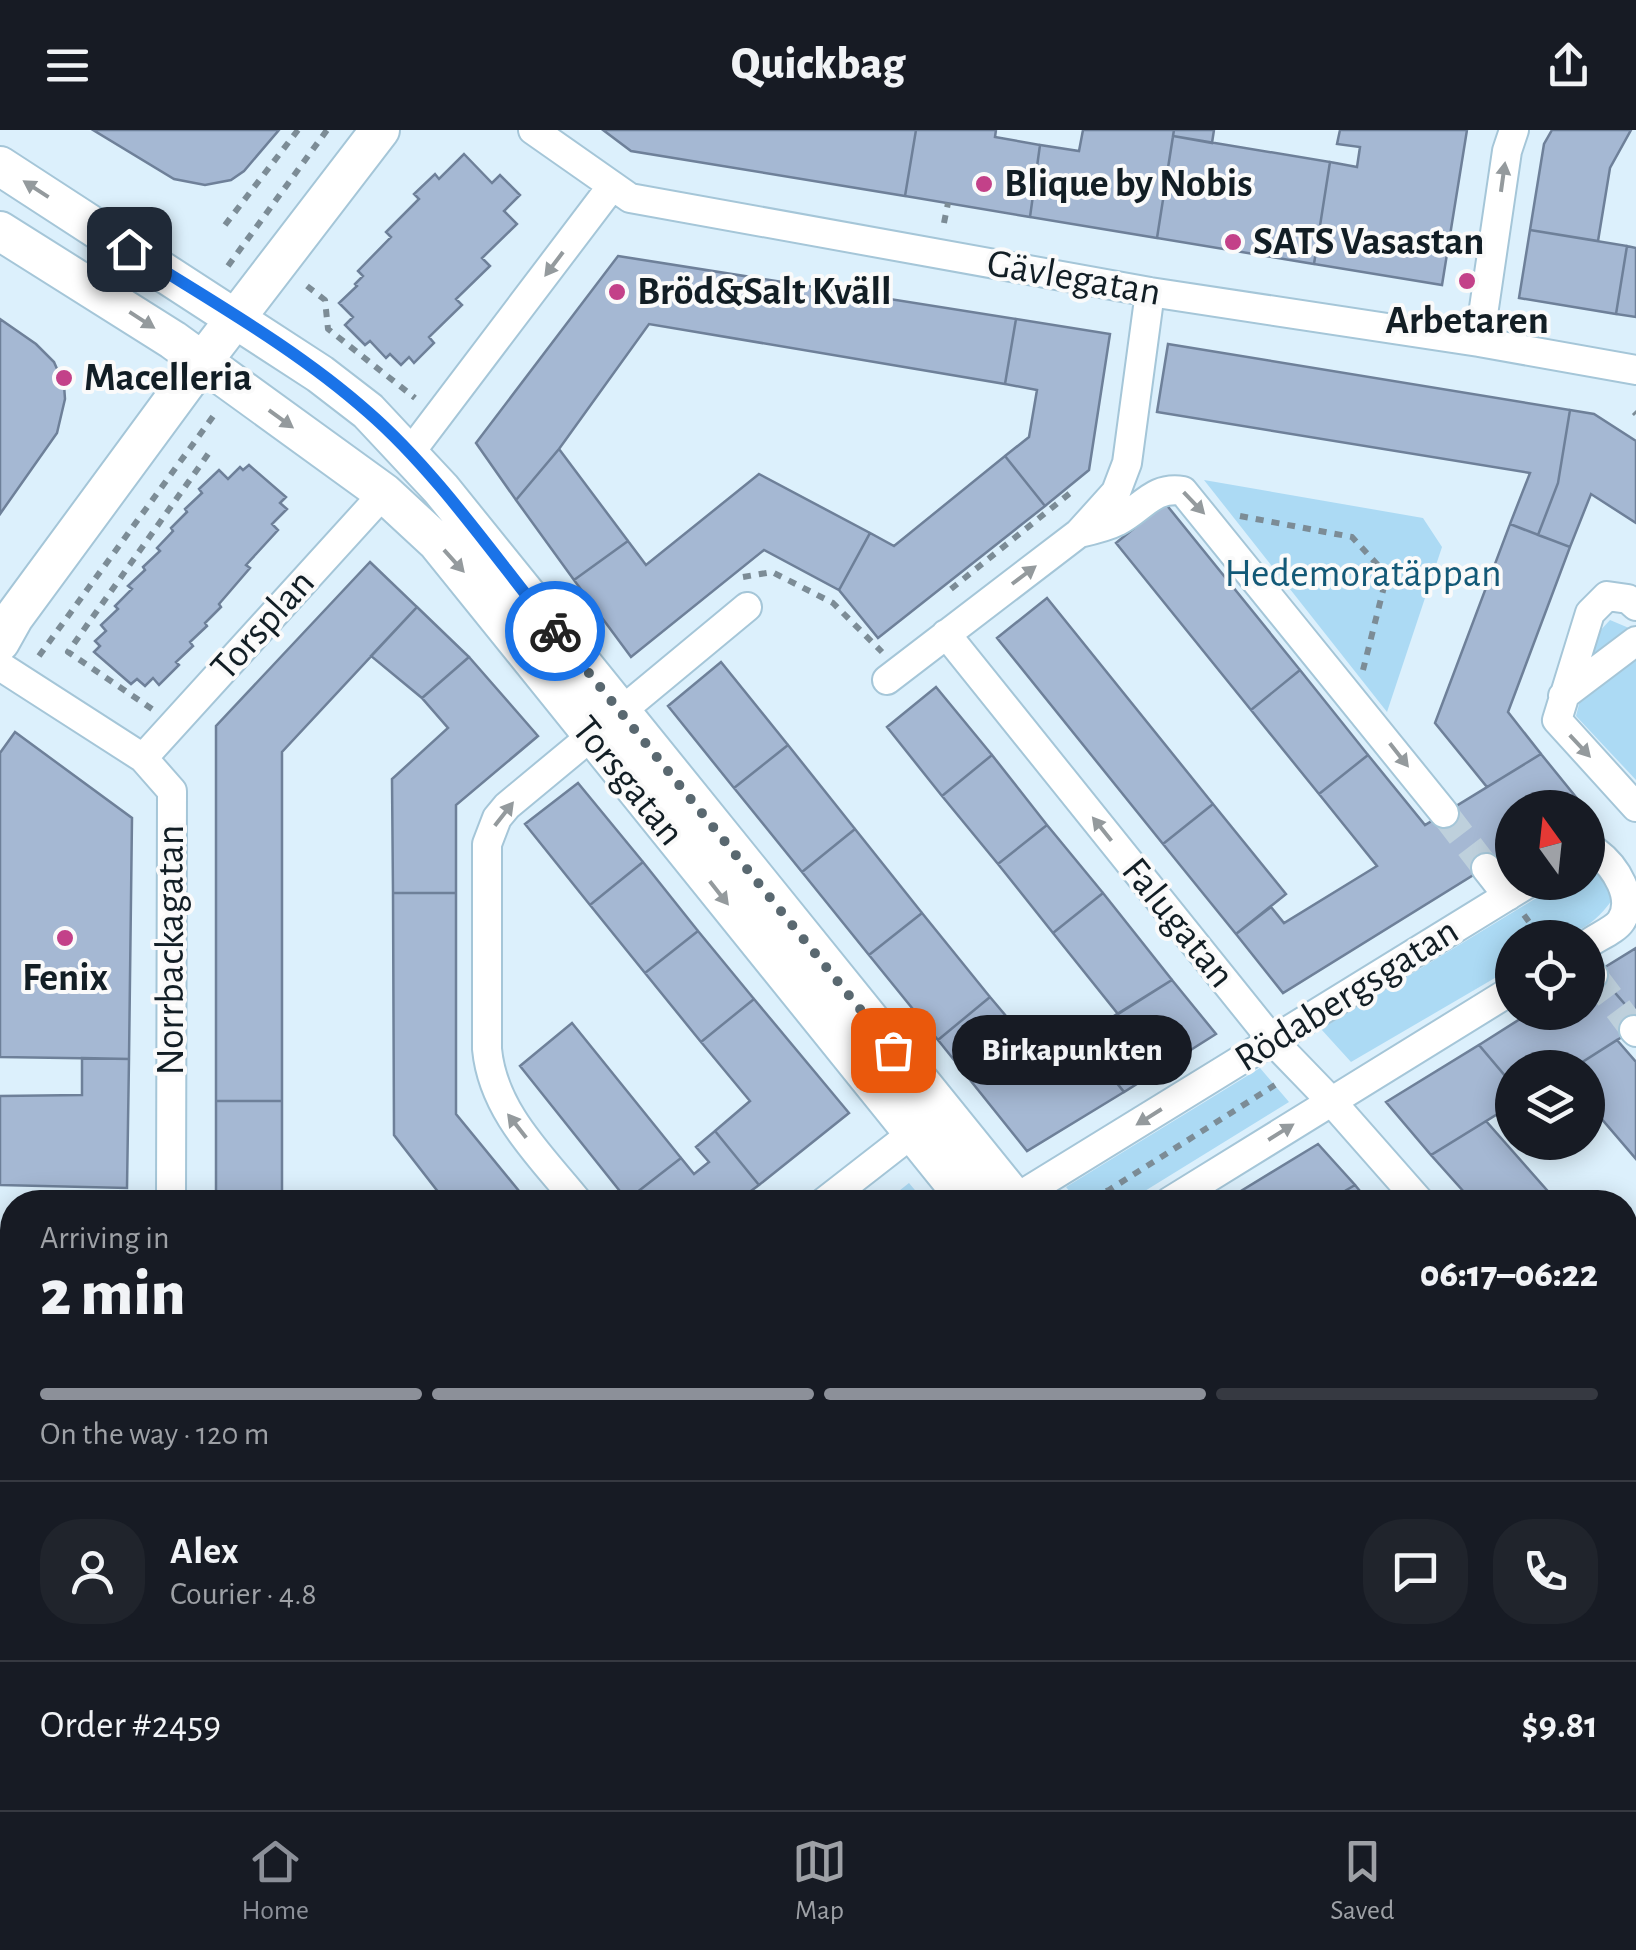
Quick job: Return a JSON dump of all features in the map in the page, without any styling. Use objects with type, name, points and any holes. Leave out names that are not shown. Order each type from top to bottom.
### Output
[{"type":"main road","points":[[0,642],[202,362],[380,130]]},
{"type":"main road","name":"Torsgatan","points":[[0,166],[236,317],[368,411],[441,489],[606,724],[926,1122],[1001,1190]]},
{"type":"main road","name":"Torsgatan","points":[[0,231],[202,362],[384,494],[464,572],[606,724]]},
{"type":"main road","name":"Torsgatan","points":[[926,1122],[962,1190]]},
{"type":"street","name":"Gävlegatan","points":[[533,130],[630,198],[1150,292],[1636,370]]},
{"type":"street","points":[[1479,342],[1507,151],[1514,130]]},
{"type":"street","points":[[409,454],[612,186]]},
{"type":"street","points":[[887,680],[1079,533],[1116,492],[1126,463],[1150,292]]},
{"type":"street","points":[[1079,533],[1122,520],[1155,493],[1183,491],[1444,813]]},
{"type":"street","name":"Torsplan","points":[[143,758],[384,494]]},
{"type":"street","points":[[1636,606],[1628,599],[1607,596],[1590,613],[1557,720],[1636,807]]},
{"type":"street","points":[[568,1190],[506,1112],[492,1079],[488,1049],[487,844],[497,818],[507,806],[747,608]]},
{"type":"street","name":"Falugatan","points":[[946,634],[1273,1041],[1332,1100],[1410,1190]]},
{"type":"street","points":[[1563,696],[1636,640]]},
{"type":"street","name":"Norrbackagatan","points":[[11,674],[143,758],[172,792],[171,1190]]},
{"type":"street","points":[[1605,860],[1628,899],[1621,921],[1605,932]]},
{"type":"street","points":[[1486,868],[1495,876]]},
{"type":"street","name":"Rödabergsgatan","points":[[1033,1190],[1273,1041],[1512,900]]},
{"type":"street","name":"Rödabergsgatan","points":[[1188,1190],[1495,1000]]},
{"type":"street","points":[[839,1190],[926,1122]]},
{"type":"path","points":[[225,225],[298,130]]},
{"type":"path","points":[[224,272],[327,130]]},
{"type":"path","points":[[944,223],[948,203]]},
{"type":"path","points":[[306,286],[325,300],[328,329],[439,418]]},
{"type":"path","points":[[11,674],[198,440]]},
{"type":"path","points":[[173,723],[68,652],[211,450]]},
{"type":"path","points":[[950,590],[1082,484]]},
{"type":"path","points":[[1200,508],[1352,537],[1386,575],[1356,700]]},
{"type":"path","points":[[809,590],[833,602],[876,649],[891,637]]},
{"type":"path","points":[[1108,1190],[1275,1085]]},
{"type":"green space","name":"Hedemoratäppan","points":[[1204,480],[1423,518],[1442,547],[1387,712]]},
{"type":"green space","points":[[1610,620],[1636,631],[1636,780],[1576,716],[1597,634]]},
{"type":"green space","points":[[1605,884],[1614,897],[1593,920],[1500,920],[1533,900],[1605,900]]},
{"type":"green space","points":[[1495,923],[1495,978],[1351,1062],[1321,1029]]},
{"type":"green space","points":[[1260,1068],[1289,1102],[1146,1190],[1066,1187]]},
{"type":"building","points":[[93,130],[279,130],[244,171],[231,180],[205,185],[174,179]]},
{"type":"building","points":[[603,130],[916,130],[905,196],[631,151]]},
{"type":"building","points":[[916,130],[996,130],[995,137],[1040,145],[1030,217],[905,196]]},
{"type":"building","points":[[1083,130],[1174,130],[1157,238],[1030,217],[1040,145],[1079,151]]},
{"type":"building","points":[[1174,130],[1214,130],[1212,143],[1173,136]]},
{"type":"building","points":[[1340,130],[1467,130],[1442,285],[1314,264],[1330,162],[1357,167],[1360,147],[1337,144]]},
{"type":"building","points":[[1552,130],[1631,130],[1610,168],[1598,241],[1530,230],[1544,144]]},
{"type":"building","points":[[1173,136],[1330,162],[1314,264],[1157,238]]},
{"type":"building","points":[[464,154],[492,183],[500,175],[520,195],[504,211],[517,224],[482,258],[490,266],[456,299],[462,305],[429,337],[434,343],[414,363],[409,357],[401,365],[390,354],[386,358],[370,341],[365,345],[345,325],[353,317],[339,303],[363,276],[358,271],[391,237],[386,232],[419,199],[414,194],[435,174],[439,179]]},
{"type":"building","points":[[1530,230],[1627,246],[1616,314],[1519,298]]},
{"type":"building","points":[[1627,246],[1636,248],[1636,317],[1616,314]]},
{"type":"building","points":[[618,256],[1016,319],[1005,384],[649,324],[559,449],[516,500],[476,443]]},
{"type":"building","points":[[0,319],[54,362],[64,385],[65,399],[57,433],[0,514]]},
{"type":"building","points":[[1016,319],[1110,334],[1089,470],[1045,506],[1005,456],[1029,437],[1037,390],[1005,384]]},
{"type":"building","points":[[1168,344],[1570,410],[1558,483],[1538,535],[1510,524],[1530,473],[1157,412]]},
{"type":"building","points":[[1570,410],[1594,414],[1636,441],[1636,523],[1591,494],[1570,547],[1538,535],[1558,483]]},
{"type":"building","points":[[559,449],[628,541],[574,580],[516,500]]},
{"type":"building","points":[[1005,456],[1045,506],[878,638],[839,590],[870,533],[894,546]]},
{"type":"building","points":[[249,465],[286,497],[280,503],[287,509],[272,524],[278,530],[246,565],[250,568],[219,604],[221,607],[205,623],[207,626],[190,642],[193,646],[176,662],[179,665],[159,685],[153,678],[145,686],[137,679],[131,684],[94,652],[100,646],[95,641],[106,631],[101,625],[118,609],[115,606],[132,589],[128,586],[145,570],[143,567],[160,551],[157,548],[187,512],[185,509],[202,493],[199,489],[219,470],[228,479],[240,467],[243,470]]},
{"type":"building","points":[[759,474],[870,533],[839,590],[764,550],[631,657],[574,580],[628,541],[646,565]]},
{"type":"building","points":[[1165,503],[1300,670],[1251,710],[1116,543]]},
{"type":"building","points":[[1510,524],[1570,547],[1508,712],[1541,754],[1487,787],[1435,723]]},
{"type":"building","points":[[370,562],[417,607],[282,752],[282,1101],[216,1101],[216,726]]},
{"type":"building","points":[[1047,598],[1213,804],[1163,844],[997,638]]},
{"type":"building","points":[[417,607],[469,657],[422,698],[371,656]]},
{"type":"building","points":[[469,657],[538,736],[456,805],[456,893],[393,893],[392,779],[448,728],[422,698]]},
{"type":"building","points":[[721,662],[788,745],[734,788],[668,706]]},
{"type":"building","points":[[1300,670],[1368,755],[1319,794],[1251,710]]},
{"type":"building","points":[[936,687],[992,755],[942,796],[887,727]]},
{"type":"building","name":"Fenix","points":[[15,732],[132,818],[129,1059],[0,1057],[0,753]]},
{"type":"building","points":[[788,745],[855,829],[802,872],[734,788]]},
{"type":"building","points":[[1541,754],[1570,790],[1495,790],[1495,862],[1283,993],[1236,934],[1271,907],[1284,923],[1377,866],[1319,794],[1368,755],[1425,825]]},
{"type":"building","points":[[992,755],[1047,825],[998,864],[942,796]]},
{"type":"building","points":[[578,783],[643,862],[590,905],[525,824]]},
{"type":"building","points":[[1213,804],[1286,894],[1236,934],[1163,844]]},
{"type":"building","points":[[1047,825],[1103,893],[1053,933],[998,864]]},
{"type":"building","points":[[855,829],[922,913],[869,955],[802,872]]},
{"type":"building","points":[[643,862],[698,931],[645,973],[590,905]]},
{"type":"building","points":[[393,893],[456,893],[456,1114],[518,1190],[437,1190],[394,1135]]},
{"type":"building","points":[[1103,893],[1172,980],[1118,1014],[1053,933]]},
{"type":"building","points":[[922,913],[990,997],[938,1040],[869,955]]},
{"type":"building","points":[[698,931],[754,999],[701,1042],[645,973]]},
{"type":"building","points":[[1636,948],[1636,1017],[1605,981],[1605,967]]},
{"type":"building","points":[[1172,980],[1216,1034],[1124,1092],[1080,1037]]},
{"type":"building","points":[[1605,981],[1636,1017],[1636,1028],[1601,1050],[1495,1050],[1495,1064],[1479,1045],[1503,1030],[1605,1030]]},
{"type":"building","points":[[990,997],[1043,1060],[1080,1037],[1124,1092],[1027,1151],[938,1040]]},
{"type":"building","points":[[754,999],[849,1113],[759,1185],[715,1131],[750,1101],[701,1042]]},
{"type":"building","points":[[572,1023],[681,1158],[640,1190],[619,1190],[520,1066]]},
{"type":"building","points":[[1617,1040],[1636,1062],[1636,1159],[1605,1123],[1605,1050],[1601,1050]]},
{"type":"building","points":[[1479,1045],[1495,1064],[1495,1115],[1431,1155],[1386,1102]]},
{"type":"building","points":[[82,1058],[129,1059],[127,1188],[0,1185],[0,1096],[82,1095]]},
{"type":"building","points":[[216,1101],[282,1101],[282,1190],[216,1190]]},
{"type":"building","points":[[1486,1121],[1495,1131],[1495,1160],[1520,1160],[1547,1190],[1462,1190],[1431,1155]]},
{"type":"building","points":[[715,1131],[759,1185],[752,1190],[640,1190],[681,1158],[694,1174],[709,1162],[696,1147]]},
{"type":"building","points":[[1318,1144],[1355,1185],[1346,1190],[1243,1190]]},
{"type":"tunnel","points":[[1444,813],[1486,868]]},
{"type":"tunnel","points":[[1605,991],[1634,1030]]},
{"type":"way so far","points":[[555,631],[893,1050]]},
{"type":"place","name":"Blique by Nobis","points":[[984,184]]},
{"type":"place","name":"SATS Vasastan","points":[[1233,242]]},
{"type":"place","name":"Arbetaren","points":[[1467,281]]},
{"type":"place","name":"Bröd&Salt Kväll","points":[[617,292]]},
{"type":"place","name":"Macelleria","points":[[64,378]]},
{"type":"place","name":"Fenix","points":[[65,938]]},
{"type":"place","name":"Birkapunkten","points":[[893,1050]]},
{"type":"route","points":[[129,249],[268,338],[368,411],[441,489],[555,631]]}]
